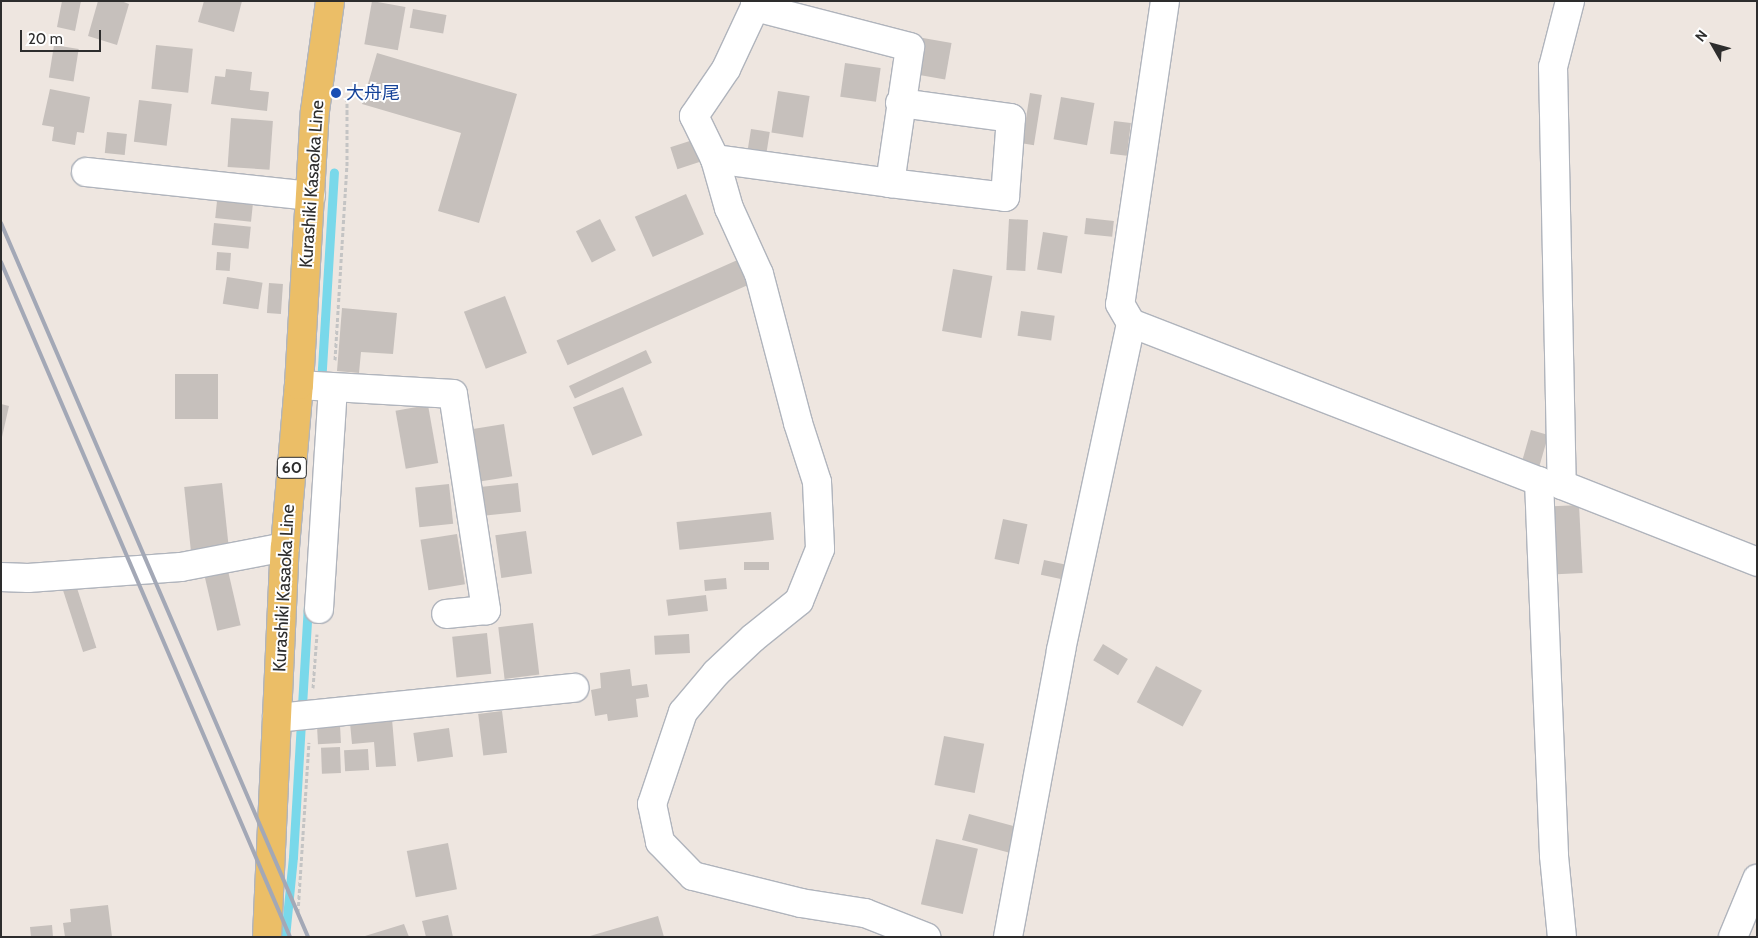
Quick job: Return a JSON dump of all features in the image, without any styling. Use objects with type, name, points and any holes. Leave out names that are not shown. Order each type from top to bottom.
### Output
[{"type":"main road","name":"Kurashiki Kasaoka Line","points":[[267,937],[297,717],[285,547],[318,387],[311,196],[315,111],[330,1]]},
{"type":"street","points":[[1165,1],[1120,304],[1131,323],[1757,562]]},
{"type":"street","points":[[1562,937],[1554,856],[1551,483],[1553,67],[1570,1]]},
{"type":"street","points":[[890,183],[900,103],[910,47],[755,4],[726,69],[694,116],[715,159],[729,208],[759,274],[798,423],[817,482],[820,549],[799,601],[753,638],[716,673],[683,712],[652,804],[660,842],[693,876],[801,903],[865,912],[926,937]]},
{"type":"street","points":[[715,159],[1005,197],[1011,118],[900,103]]},
{"type":"street","points":[[86,172],[311,196]]},
{"type":"street","points":[[1008,937],[1060,650],[1131,323]]},
{"type":"street","points":[[319,609],[318,387],[453,394],[486,610],[446,614]]},
{"type":"street","points":[[1,577],[28,578],[181,567],[285,547]]},
{"type":"street","points":[[297,717],[574,688]]},
{"type":"street","points":[[1733,937],[1757,878]]},
{"type":"path","points":[[318,387],[348,166],[347,96]]},
{"type":"path","points":[[298,918],[297,717],[319,609]]},
{"type":"building","points":[[62,1],[81,1],[75,31],[57,27]]},
{"type":"building","points":[[98,1],[121,1],[129,4],[117,45],[88,36]]},
{"type":"building","points":[[204,1],[242,1],[234,32],[198,22]]},
{"type":"building","points":[[372,1],[405,7],[398,50],[364,44]]},
{"type":"building","points":[[413,9],[446,15],[443,34],[410,28]]},
{"type":"building","points":[[923,38],[952,43],[945,79],[917,74]]},
{"type":"building","points":[[54,45],[79,49],[74,82],[49,78]]},
{"type":"building","points":[[156,45],[193,49],[188,93],[151,89]]},
{"type":"building","points":[[377,53],[517,94],[479,223],[438,211],[461,133],[362,104]]},
{"type":"building","points":[[845,63],[881,68],[876,102],[840,97]]},
{"type":"building","points":[[226,69],[252,72],[250,90],[269,92],[267,111],[211,104],[215,76],[225,77]]},
{"type":"building","points":[[50,89],[90,97],[84,133],[77,132],[75,145],[52,141],[54,127],[42,125]]},
{"type":"building","points":[[778,91],[810,96],[803,137],[771,132]]},
{"type":"building","points":[[1030,93],[1042,95],[1034,145],[1022,143]]},
{"type":"building","points":[[1061,97],[1094,103],[1087,145],[1054,139]]},
{"type":"building","points":[[139,100],[172,104],[167,146],[134,142]]},
{"type":"building","points":[[231,118],[273,121],[269,170],[228,167]]},
{"type":"building","points":[[1114,121],[1131,123],[1127,156],[1110,154]]},
{"type":"building","points":[[751,129],[770,132],[766,153],[748,150]]},
{"type":"building","points":[[107,132],[127,134],[125,155],[105,153]]},
{"type":"building","points":[[696,139],[703,161],[677,169],[670,147]]},
{"type":"building","points":[[686,194],[704,234],[653,257],[635,217]]},
{"type":"building","points":[[217,201],[253,205],[251,222],[215,218]]},
{"type":"building","points":[[1086,218],[1114,221],[1112,237],[1084,234]]},
{"type":"building","points":[[600,219],[616,250],[592,262],[576,231]]},
{"type":"building","points":[[1009,219],[1028,220],[1025,271],[1006,270]]},
{"type":"building","points":[[214,223],[251,227],[248,249],[212,245]]},
{"type":"building","points":[[1043,232],[1068,236],[1062,273],[1037,270]]},
{"type":"building","points":[[217,252],[231,253],[230,271],[216,270]]},
{"type":"building","points":[[742,258],[753,283],[568,365],[557,341]]},
{"type":"building","points":[[953,269],[992,276],[981,338],[942,331]]},
{"type":"building","points":[[227,277],[263,283],[258,309],[223,304]]},
{"type":"building","points":[[269,283],[283,284],[281,314],[267,313]]},
{"type":"building","points":[[505,296],[527,353],[486,369],[464,312]]},
{"type":"building","points":[[342,308],[397,313],[393,354],[361,352],[359,373],[337,371]]},
{"type":"building","points":[[1021,311],[1055,316],[1051,340],[1018,336]]},
{"type":"building","points":[[646,350],[652,363],[575,399],[569,386]]},
{"type":"building","points":[[175,374],[218,374],[218,419],[175,419]]},
{"type":"building","points":[[623,387],[642,435],[592,455],[573,407]]},
{"type":"building","points":[[1,404],[9,406],[2,437],[1,437]]},
{"type":"building","points":[[428,405],[438,463],[406,469],[396,411]]},
{"type":"building","points":[[504,424],[512,476],[480,482],[471,429]]},
{"type":"building","points":[[1531,430],[1548,435],[1539,468],[1522,463]]},
{"type":"building","points":[[222,483],[229,546],[191,550],[184,487]]},
{"type":"building","points":[[518,483],[521,512],[483,516],[480,487]]},
{"type":"building","points":[[449,484],[453,524],[419,527],[415,488]]},
{"type":"building","points":[[1579,505],[1583,573],[1552,575],[1548,507]]},
{"type":"building","points":[[771,512],[774,540],[679,550],[677,522]]},
{"type":"building","points":[[1003,519],[1027,524],[1019,564],[994,559]]},
{"type":"building","points":[[526,531],[532,574],[501,578],[495,535]]},
{"type":"building","points":[[457,534],[465,584],[428,590],[420,540]]},
{"type":"building","points":[[1044,560],[1067,565],[1064,580],[1041,575]]},
{"type":"building","points":[[226,562],[241,625],[217,631],[203,567]]},
{"type":"building","points":[[744,562],[769,562],[769,570],[744,570]]},
{"type":"building","points":[[726,578],[727,589],[705,591],[704,580]]},
{"type":"building","points":[[76,585],[96,648],[83,652],[63,589]]},
{"type":"building","points":[[706,595],[708,611],[668,616],[666,600]]},
{"type":"building","points":[[533,623],[539,675],[505,679],[498,627]]},
{"type":"building","points":[[487,633],[491,674],[456,677],[452,637]]},
{"type":"building","points":[[689,634],[690,653],[655,655],[654,636]]},
{"type":"building","points":[[1103,644],[1128,659],[1118,675],[1093,660]]},
{"type":"building","points":[[1156,666],[1202,690],[1183,727],[1137,702]]},
{"type":"building","points":[[630,669],[632,686],[647,684],[649,697],[636,699],[638,717],[608,721],[607,714],[595,716],[591,690],[601,688],[600,673]]},
{"type":"building","points":[[502,711],[507,753],[483,756],[478,714]]},
{"type":"building","points":[[392,719],[396,766],[376,767],[374,742],[352,744],[350,723]]},
{"type":"building","points":[[340,725],[341,743],[318,744],[317,726]]},
{"type":"building","points":[[449,728],[453,757],[417,762],[413,733]]},
{"type":"building","points":[[944,736],[984,744],[975,793],[934,785]]},
{"type":"building","points":[[340,747],[341,773],[322,774],[321,748]]},
{"type":"building","points":[[368,749],[369,770],[345,771],[344,750]]},
{"type":"building","points":[[969,814],[1020,828],[1013,854],[962,840]]},
{"type":"building","points":[[936,839],[978,849],[963,914],[921,904]]},
{"type":"building","points":[[448,843],[457,889],[416,897],[407,851]]},
{"type":"building","points":[[108,905],[112,937],[65,937],[63,923],[71,922],[70,909]]},
{"type":"building","points":[[448,915],[453,937],[426,937],[422,921]]},
{"type":"building","points":[[658,916],[664,937],[590,936]]},
{"type":"building","points":[[404,924],[409,937],[365,937],[365,936]]},
{"type":"building","points":[[52,925],[53,937],[31,937],[30,927]]},
{"type":"waterway","points":[[321,384],[334,172]]},
{"type":"waterway","points":[[285,937],[293,857],[308,604]]},
{"type":"railway","points":[[1,223],[308,937]]},
{"type":"railway","points":[[1,262],[290,937]]},
{"type":"place","name":"大舟尾","points":[[336,93]]}]
